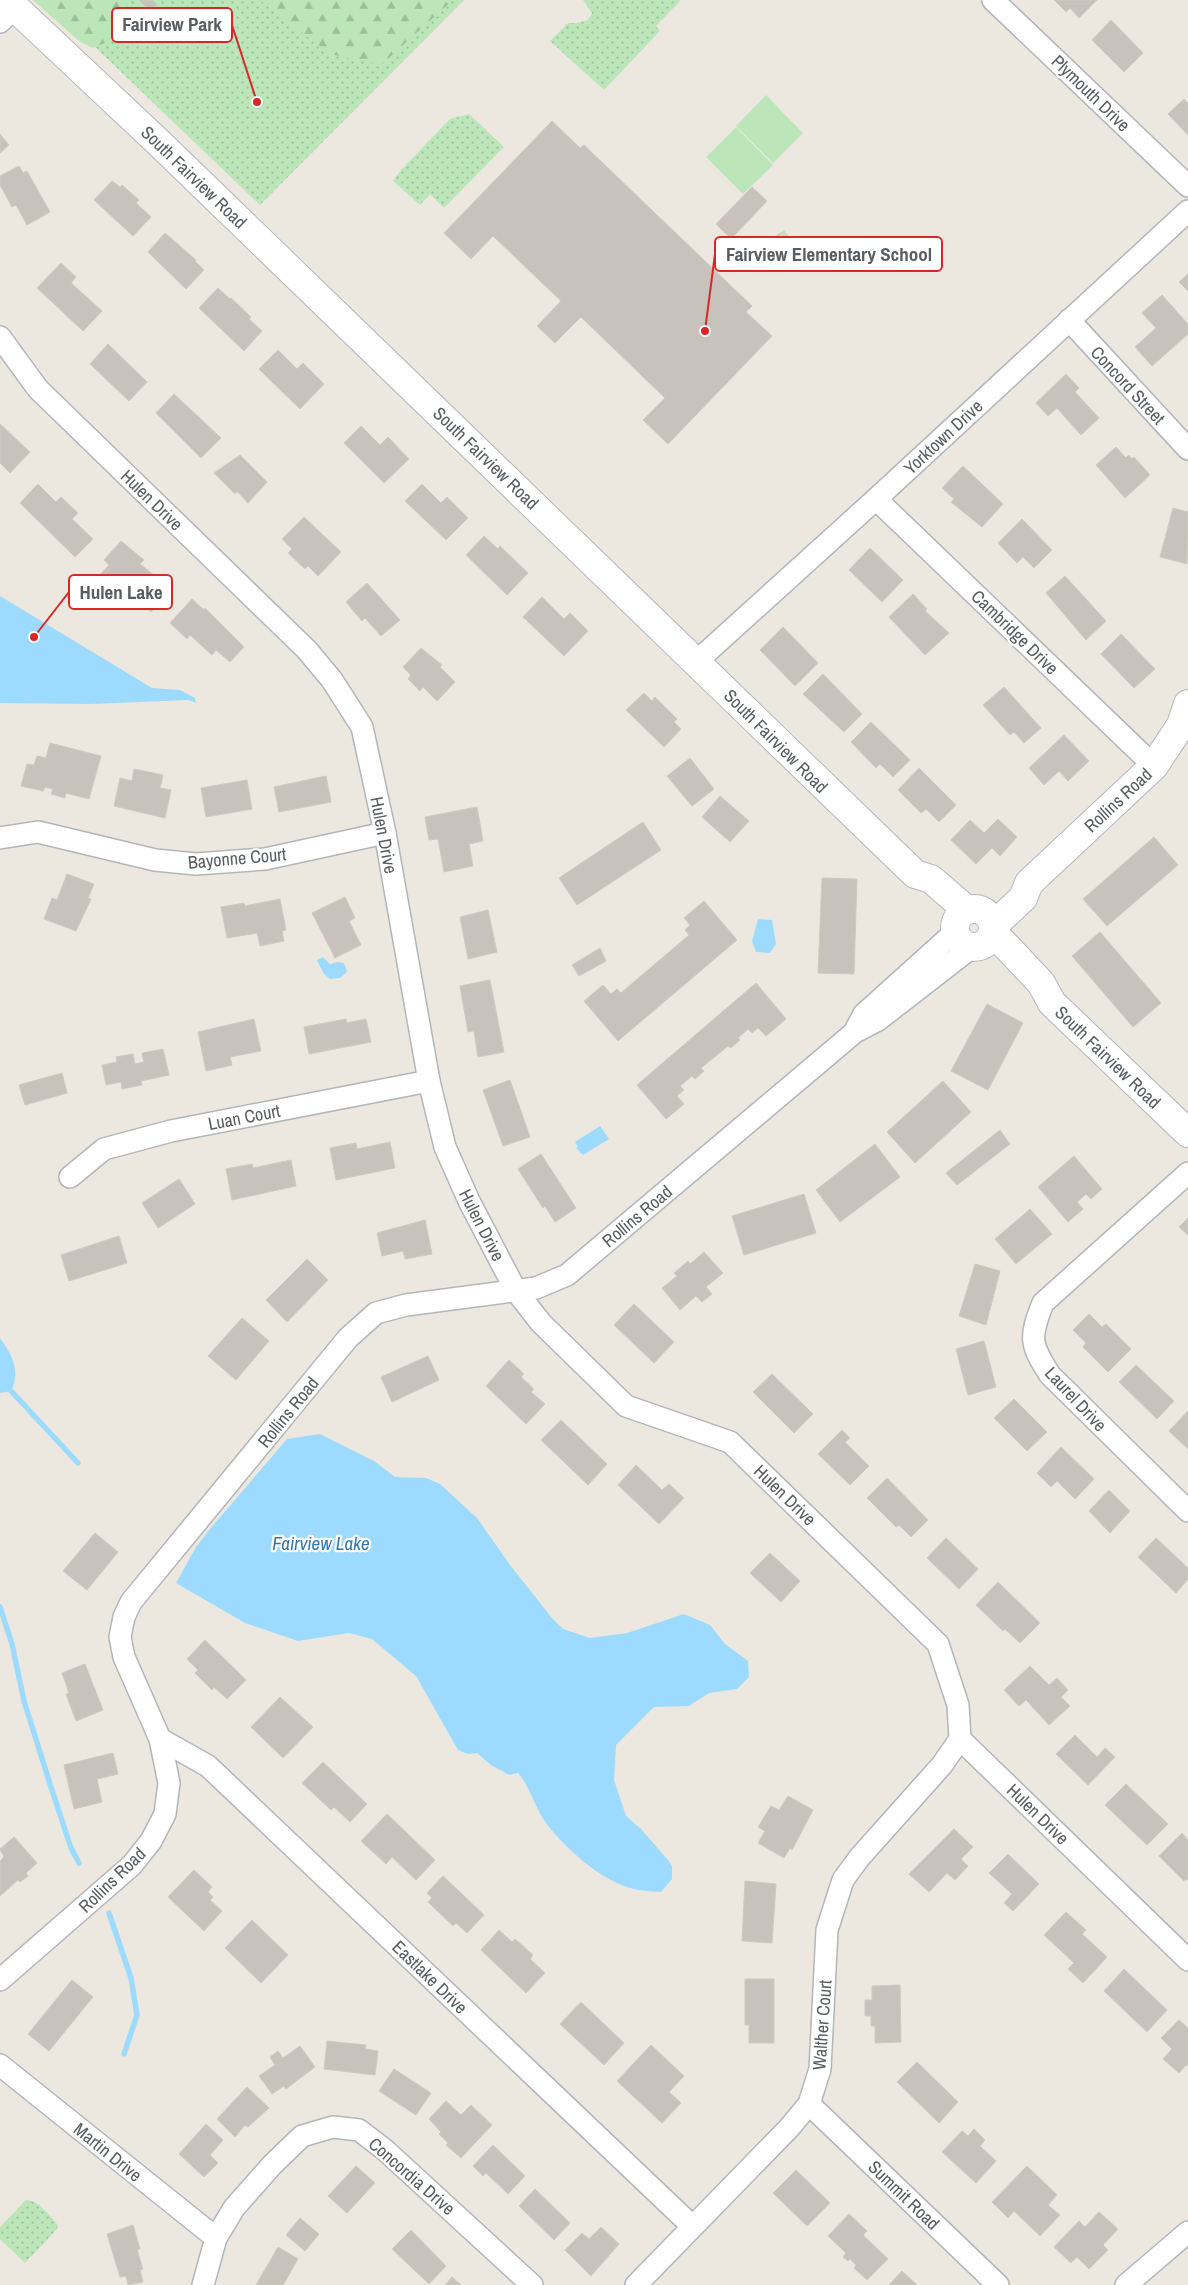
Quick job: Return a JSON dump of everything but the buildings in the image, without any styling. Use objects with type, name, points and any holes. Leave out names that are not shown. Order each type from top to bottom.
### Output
[{"type":"street","name":"Plymouth Drive","points":[[993,0],[1188,186]]},
{"type":"street","name":"South Fairview Road","points":[[7,10],[157,141],[696,662],[833,798],[915,874],[931,879],[1034,998],[1052,1003],[1188,1133]]},
{"type":"street","name":"Yorktown Drive","points":[[696,662],[1188,212]]},
{"type":"street","name":"Concord Street","points":[[1069,320],[1188,449]]},
{"type":"street","name":"Hulen Drive","points":[[0,337],[38,390],[307,650],[332,680],[362,727],[385,833],[429,1081],[445,1147],[469,1201],[516,1291],[541,1323],[626,1406],[730,1442],[938,1644],[958,1705],[960,1739],[1188,1960]]},
{"type":"street","name":"Cambridge Drive","points":[[876,499],[1154,766]]},
{"type":"street","name":"Rollins Road","points":[[0,1980],[132,1865],[151,1841],[165,1814],[169,1783],[160,1739],[124,1657],[120,1637],[124,1617],[131,1602],[348,1338],[376,1313],[406,1305],[536,1288],[567,1275],[855,1032],[878,1020],[974,929],[1023,898],[1029,883],[1154,766],[1181,725],[1188,704]]},
{"type":"street","name":"Bayonne Court","points":[[0,838],[38,832],[155,860],[196,864],[265,859],[385,833]]},
{"type":"street","name":"Luan Court","points":[[70,1177],[104,1149],[171,1131],[429,1081]]},
{"type":"street","name":"Laurel Drive","points":[[1188,1173],[1043,1303],[1034,1327],[1035,1351],[1050,1375],[1188,1511]]},
{"type":"street","name":"Eastlake Drive","points":[[160,1739],[208,1766],[692,2226]]},
{"type":"street","name":"Walther Court","points":[[636,2285],[789,2128],[809,2104],[820,2069],[827,1930],[842,1880],[859,1858],[942,1765],[960,1739]]},
{"type":"street","name":"Martin Drive","points":[[0,2065],[216,2238]]},
{"type":"street","name":"Summit Road","points":[[809,2104],[998,2285]]},
{"type":"street","name":"Concordia Drive","points":[[203,2285],[216,2238],[234,2208],[272,2164],[302,2136],[333,2127],[358,2130],[385,2150],[532,2285]]},
{"type":"street","points":[[1126,2285],[1188,2232]]},
{"type":"green space","points":[[33,0],[126,0],[107,42],[92,48],[79,41]]},
{"type":"green space","points":[[46,0],[464,0],[260,205]]},
{"type":"green space","points":[[260,0],[453,0],[381,65],[330,54]]},
{"type":"green space","points":[[583,0],[681,0],[656,26],[660,31],[604,90],[550,41],[568,23],[588,20],[592,13]]},
{"type":"green space","points":[[766,95],[803,133],[773,163],[736,126]]},
{"type":"green space","points":[[469,114],[504,147],[444,208],[430,194],[420,205],[393,181],[400,171],[450,119]]},
{"type":"green space","points":[[736,127],[773,165],[743,194],[706,157]]},
{"type":"green space","points":[[784,230],[800,252],[774,271],[758,250]]},
{"type":"green space","points":[[26,2200],[40,2206],[58,2225],[57,2229],[25,2263],[0,2239],[0,2227]]},
{"type":"water","points":[[0,596],[152,688],[180,690],[195,698],[196,703],[189,700],[90,704],[0,703]]},
{"type":"water","points":[[758,919],[772,920],[776,944],[770,953],[756,952],[752,941]]},
{"type":"water","points":[[323,957],[330,964],[344,963],[347,972],[340,978],[330,979],[324,974],[317,960]]},
{"type":"water","points":[[600,1126],[609,1139],[583,1155],[576,1148],[578,1147],[575,1142]]},
{"type":"water","points":[[0,1338],[14,1363],[15,1377],[11,1391],[0,1393]]},
{"type":"water","name":"Fairview Lake","points":[[320,1434],[374,1461],[395,1477],[426,1478],[440,1484],[477,1518],[510,1565],[563,1629],[590,1638],[627,1633],[684,1614],[710,1625],[725,1644],[748,1661],[749,1677],[737,1689],[709,1693],[689,1706],[654,1707],[616,1745],[614,1780],[626,1816],[641,1829],[672,1866],[672,1879],[661,1892],[637,1890],[622,1885],[609,1879],[584,1862],[561,1841],[544,1820],[526,1784],[518,1773],[509,1775],[491,1765],[477,1753],[468,1754],[458,1750],[416,1676],[372,1639],[349,1633],[298,1641],[245,1623],[176,1583],[196,1547],[287,1439]]},
{"type":"waterway","points":[[0,1379],[78,1463]]},
{"type":"waterway","points":[[0,1607],[12,1644],[24,1701],[71,1848],[79,1863]]},
{"type":"waterway","points":[[109,1913],[131,1978],[137,2015],[124,2054]]},
{"type":"place","name":"Fairview Park","points":[[257,102]]},
{"type":"place","name":"Fairview Elementary School","points":[[705,331]]},
{"type":"place","name":"Hulen Lake","points":[[34,637]]}]
